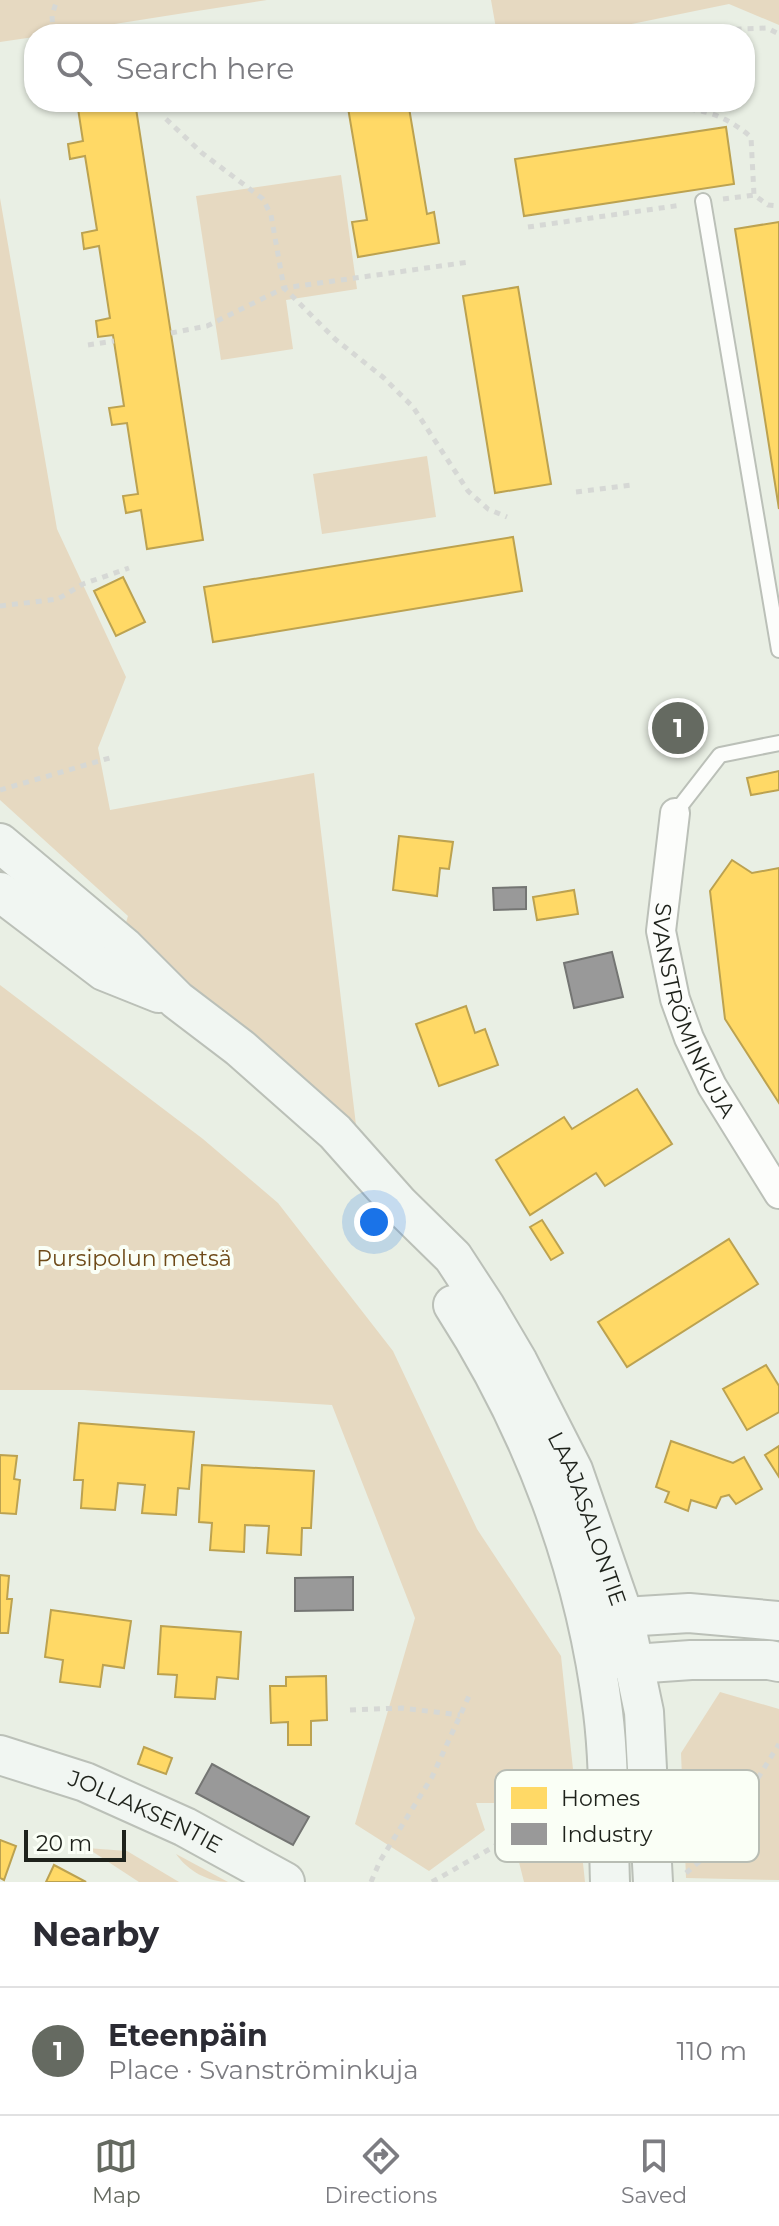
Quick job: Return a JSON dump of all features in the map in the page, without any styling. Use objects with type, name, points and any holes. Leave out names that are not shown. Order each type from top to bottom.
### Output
[{"type":"main road","name":"LAAJASALONTIE","points":[[0,843],[124,947],[177,1000],[240,1048],[335,1132],[399,1204],[453,1257],[518,1362],[573,1470],[624,1617],[644,1712],[647,1770]]},
{"type":"main road","name":"LAAJASALONTIE","points":[[0,892],[104,971],[177,1000]]},
{"type":"main road","name":"LAAJASALONTIE","points":[[399,1204],[430,1268],[515,1414],[546,1485],[582,1598],[593,1649],[604,1714],[606,1770]]},
{"type":"main road","points":[[779,1621],[689,1613],[624,1617],[593,1649],[634,1664],[691,1660],[779,1662]]},
{"type":"main road","name":"JOLLAKSENTIE","points":[[0,1755],[85,1782],[185,1827],[285,1882]]},
{"type":"main road","name":"LAAJASALONTIE","points":[[609,1862],[610,1882]]},
{"type":"main road","name":"LAAJASALONTIE","points":[[652,1862],[653,1882]]},
{"type":"street","name":"SVANSTRÖMINKUJA","points":[[675,813],[661,931],[675,999],[712,1086],[779,1194]]},
{"type":"lane","points":[[703,201],[779,650]]},
{"type":"lane","points":[[675,813],[720,755],[779,743]]},
{"type":"path","points":[[52,24],[57,0]]},
{"type":"path","points":[[755,28],[767,28],[779,34]]},
{"type":"path","points":[[701,112],[733,122],[751,137],[754,195]]},
{"type":"path","points":[[166,119],[202,153],[263,199],[271,215],[284,288],[335,339],[384,378],[413,407],[468,491],[488,509],[507,517]]},
{"type":"path","points":[[528,227],[754,195],[768,205],[779,206]]},
{"type":"path","points":[[171,333],[207,326],[284,288],[469,262]]},
{"type":"path","points":[[88,345],[114,341]]},
{"type":"path","points":[[576,492],[631,485]]},
{"type":"path","points":[[0,606],[58,599],[83,584],[129,568]]},
{"type":"path","points":[[0,790],[113,757]]},
{"type":"path","points":[[371,1882],[380,1861],[432,1777],[469,1696]]},
{"type":"path","points":[[350,1710],[402,1708],[460,1715]]},
{"type":"path","points":[[759,1776],[779,1744]]},
{"type":"path","points":[[432,1882],[495,1846]]},
{"type":"path","points":[[677,1882],[699,1862]]},
{"type":"green space","points":[[0,0],[267,0],[115,24],[24,24],[24,38],[0,42]]},
{"type":"green space","points":[[491,0],[779,0],[779,25],[729,4],[632,24],[495,24]]},
{"type":"green space","points":[[341,175],[357,289],[286,300],[293,349],[221,360],[196,196]]},
{"type":"green space","points":[[0,198],[57,529],[126,677],[98,748],[110,810],[314,773],[356,1125],[124,929],[128,916],[0,800]]},
{"type":"green space","points":[[427,456],[436,517],[322,534],[313,474]]},
{"type":"green space","name":"Pursipolun metsä","points":[[0,985],[203,1139],[278,1203],[393,1351],[477,1529],[561,1656],[573,1770],[495,1770],[495,1803],[476,1803],[485,1830],[429,1871],[355,1824],[415,1618],[332,1405],[84,1390],[0,1390]]},
{"type":"green space","points":[[720,1692],[779,1709],[779,1880],[686,1878],[685,1862],[759,1862],[759,1770],[682,1770],[681,1753]]},
{"type":"green space","points":[[87,1848],[127,1851],[179,1882],[139,1882]]},
{"type":"green space","points":[[176,1854],[228,1882],[199,1874],[186,1866]]},
{"type":"green space","name":"Pursipolun metsä","points":[[519,1862],[583,1862],[585,1882],[524,1882]]},
{"type":"building: Homes","points":[[79,112],[137,112],[203,540],[147,549],[141,510],[126,513],[123,496],[138,494],[127,423],[112,425],[109,408],[124,406],[113,335],[98,337],[96,321],[110,318],[99,246],[84,249],[82,233],[97,230],[85,156],[70,159],[68,144],[83,141]]},
{"type":"building: Homes","points":[[349,112],[410,112],[427,214],[434,212],[439,243],[358,257],[352,222],[367,220]]},
{"type":"building: Homes","points":[[726,127],[734,184],[524,216],[515,159]]},
{"type":"building: Homes","points":[[779,222],[779,509],[735,229]]},
{"type":"building: Homes","points":[[518,287],[551,484],[495,493],[463,296]]},
{"type":"building: Homes","points":[[513,537],[522,591],[213,642],[204,587]]},
{"type":"building: Homes","points":[[123,577],[145,622],[116,636],[94,591]]},
{"type":"building: Homes","points":[[779,771],[779,790],[751,795],[747,778]]},
{"type":"building: Homes","points":[[399,836],[453,842],[449,869],[440,868],[437,896],[393,890]]},
{"type":"building: Homes","points":[[732,860],[752,873],[779,868],[779,1103],[725,1019],[710,891]]},
{"type":"building: Homes","points":[[574,890],[578,914],[537,920],[533,897]]},
{"type":"building: Homes","points":[[466,1006],[475,1033],[485,1029],[498,1065],[439,1086],[416,1024]]},
{"type":"building: Homes","points":[[637,1089],[672,1144],[605,1186],[596,1173],[530,1215],[496,1160],[564,1117],[572,1129]]},
{"type":"building: Homes","points":[[542,1220],[563,1253],[551,1260],[530,1227]]},
{"type":"building: Homes","points":[[729,1239],[758,1284],[627,1367],[598,1322]]},
{"type":"building: Homes","points":[[766,1365],[779,1386],[779,1412],[747,1430],[723,1389]]},
{"type":"building: Homes","points":[[79,1423],[194,1432],[189,1489],[178,1488],[176,1515],[142,1513],[145,1485],[118,1483],[115,1510],[81,1508],[83,1480],[74,1480]]},
{"type":"building: Homes","points":[[671,1441],[733,1463],[744,1457],[762,1489],[736,1504],[729,1495],[721,1497],[716,1508],[691,1500],[688,1511],[665,1502],[669,1492],[656,1487]]},
{"type":"building: Homes","points":[[779,1446],[779,1477],[765,1455]]},
{"type":"building: Homes","points":[[0,1455],[17,1456],[14,1479],[20,1480],[16,1514],[0,1513]]},
{"type":"building: Homes","points":[[202,1465],[314,1471],[311,1528],[302,1528],[301,1555],[267,1553],[269,1526],[245,1525],[244,1552],[210,1550],[212,1523],[199,1522]]},
{"type":"building: Homes","points":[[0,1575],[9,1576],[7,1599],[12,1599],[8,1633],[0,1633]]},
{"type":"building: Homes","points":[[51,1610],[131,1621],[124,1668],[103,1665],[100,1687],[60,1682],[63,1660],[45,1657]]},
{"type":"building: Homes","points":[[161,1626],[241,1632],[238,1679],[217,1677],[215,1699],[175,1697],[177,1675],[158,1674]]},
{"type":"building: Homes","points":[[326,1676],[327,1720],[311,1721],[311,1745],[288,1745],[288,1722],[271,1723],[270,1686],[286,1686],[286,1677]]},
{"type":"building: Homes","points":[[144,1747],[172,1758],[166,1774],[138,1764]]},
{"type":"building: Homes","points":[[0,1840],[16,1846],[4,1880],[0,1878]]},
{"type":"building: Homes","points":[[54,1865],[86,1882],[46,1882]]},
{"type":"building: Industry","points":[[526,887],[526,909],[494,910],[493,888]]},
{"type":"building: Industry","points":[[612,952],[623,997],[574,1008],[564,963]]},
{"type":"building: Industry","points":[[353,1577],[353,1610],[295,1611],[295,1578]]},
{"type":"building: Industry","points":[[212,1764],[309,1817],[293,1845],[196,1793]]},
{"type":"place","name":"Eteenpäin","points":[[678,728]]}]
